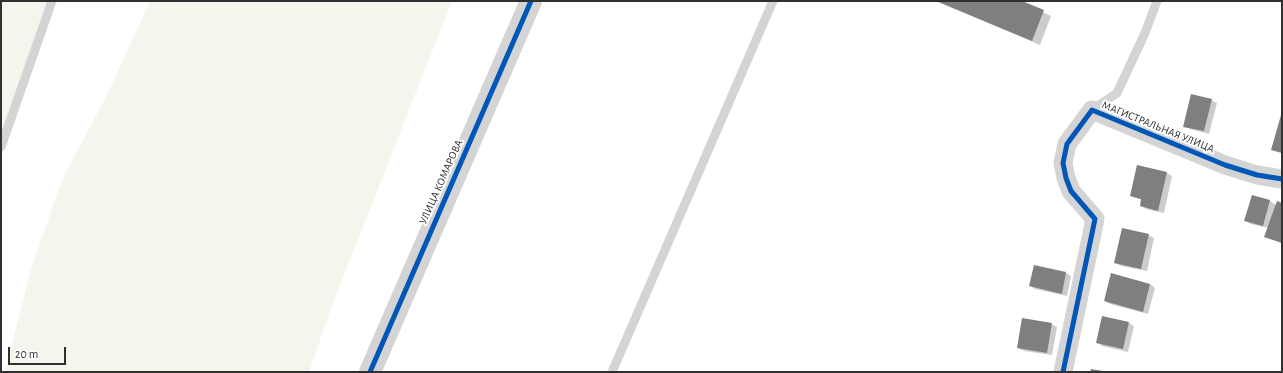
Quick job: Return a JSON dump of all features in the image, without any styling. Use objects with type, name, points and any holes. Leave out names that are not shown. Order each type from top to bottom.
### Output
[{"type":"street","name":"УЛИЦА КОМАРОВА","points":[[370,372],[531,1]]},
{"type":"street","name":"МАГИСТРАЛЬНАЯ УЛИЦА","points":[[1063,372],[1095,219],[1072,191],[1066,178],[1063,163],[1067,144],[1092,110],[1225,165],[1257,175],[1282,179]]},
{"type":"lane","points":[[1,147],[52,1]]},
{"type":"lane","points":[[612,372],[773,1]]},
{"type":"lane","points":[[1092,110],[1117,93],[1145,33],[1157,1]]},
{"type":"shaded area","points":[[1,1],[48,1],[1,147]]},
{"type":"shaded area","points":[[150,1],[452,1],[332,305],[309,372],[5,372],[31,269],[62,180],[108,93]]},
{"type":"building","points":[[936,1],[1022,1],[1044,10],[1032,41]]},
{"type":"building","points":[[1191,94],[1212,99],[1204,131],[1183,127]]},
{"type":"building","points":[[1282,115],[1282,153],[1271,150]]},
{"type":"building","points":[[1137,165],[1167,172],[1158,211],[1140,206],[1141,199],[1130,196]]},
{"type":"building","points":[[1252,195],[1270,200],[1263,226],[1244,221]]},
{"type":"building","points":[[1277,201],[1282,203],[1282,243],[1264,237]]},
{"type":"building","points":[[1122,228],[1149,234],[1141,269],[1114,263]]},
{"type":"building","points":[[1034,265],[1066,272],[1062,294],[1029,286]]},
{"type":"building","points":[[1111,273],[1150,284],[1143,312],[1104,301]]},
{"type":"building","points":[[1102,316],[1129,322],[1123,349],[1096,343]]},
{"type":"building","points":[[1022,318],[1052,323],[1047,353],[1017,348]]},
{"type":"building","points":[[1091,369],[1103,371],[1103,372],[1090,372]]},
{"type":"cycle path","points":[[370,372],[531,1]]},
{"type":"cycle path","points":[[1063,372],[1095,219],[1071,191],[1066,178],[1063,163],[1067,144],[1092,110],[1225,165],[1257,175],[1282,179]]}]
